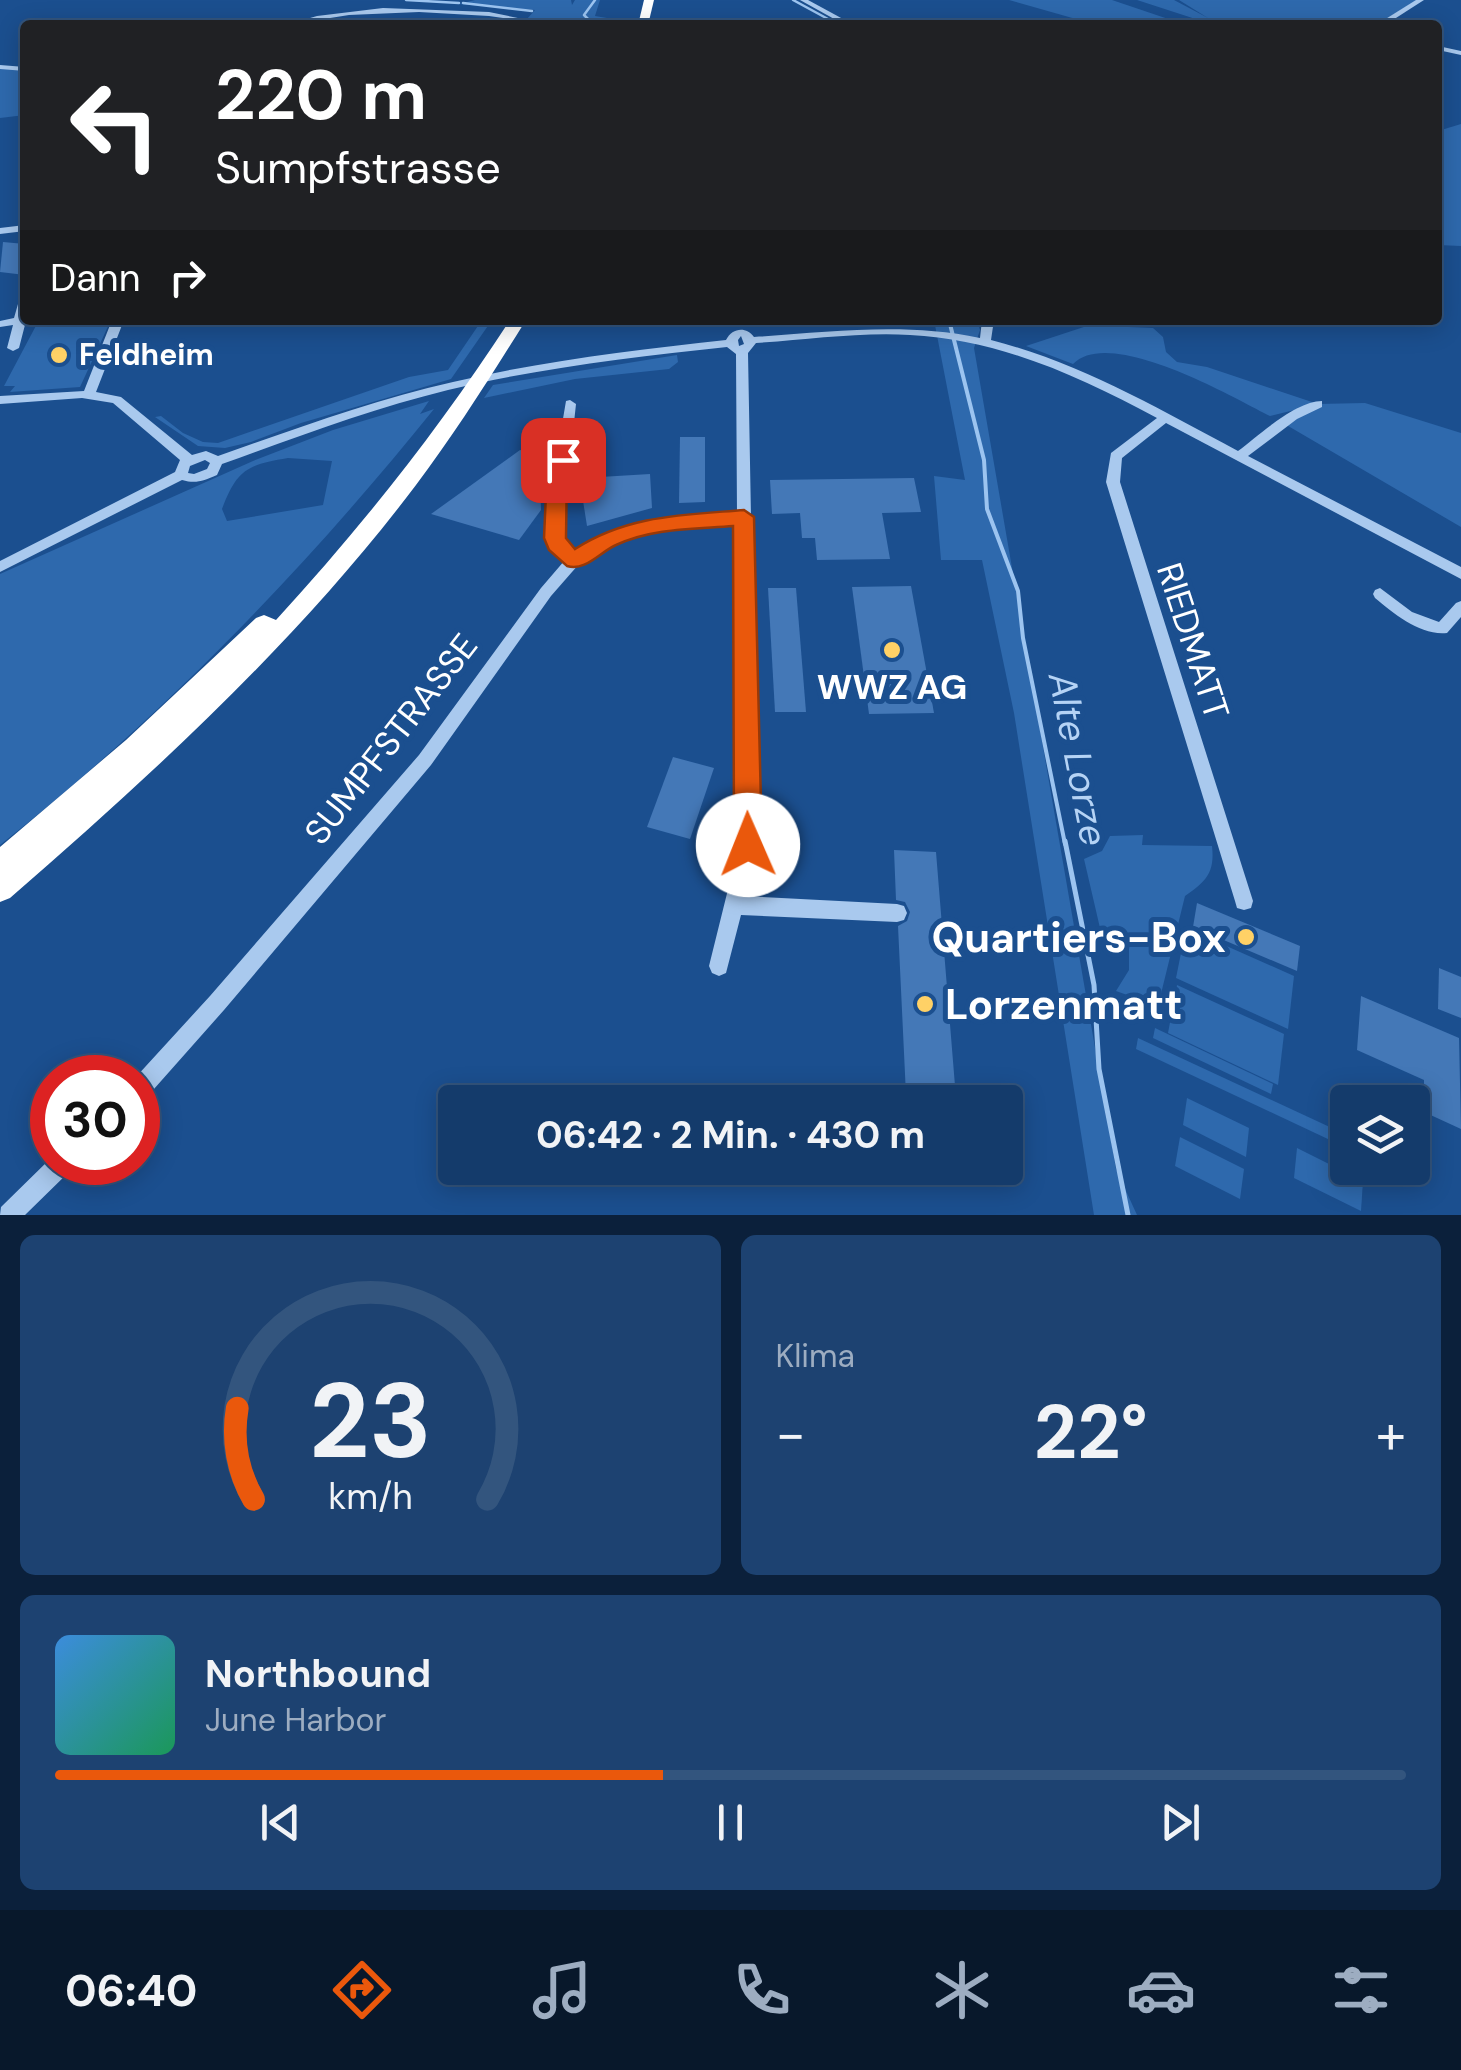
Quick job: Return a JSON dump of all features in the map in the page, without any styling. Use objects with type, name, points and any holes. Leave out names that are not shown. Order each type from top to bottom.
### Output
[{"type":"highway","points":[[0,865],[145,739],[308,578],[420,445],[501,325]]},
{"type":"highway","points":[[0,888],[164,744],[308,600],[422,464],[515,325]]},
{"type":"street","points":[[803,0],[841,20]]},
{"type":"street","points":[[1388,20],[1421,0]]},
{"type":"street","points":[[310,20],[374,10],[522,20]]},
{"type":"street","points":[[0,324],[20,320],[13,348]]},
{"type":"street","points":[[89,394],[116,325]]},
{"type":"street","points":[[719,966],[748,845],[742,325]]},
{"type":"street","points":[[979,341],[986,325]]},
{"type":"street","points":[[181,475],[181,468],[189,460],[206,455],[217,461],[431,391],[514,372],[741,342],[869,331],[924,332],[979,341],[1070,369],[1461,574]]},
{"type":"street","points":[[0,400],[89,394],[127,405],[189,460]]},
{"type":"street","points":[[570,404],[563,460],[557,470],[555,538],[557,545],[574,560]]},
{"type":"street","points":[[1238,458],[1293,416],[1318,404]]},
{"type":"street","name":"RIEDMATT","points":[[1165,418],[1116,456],[1113,482],[1244,901]]},
{"type":"street","points":[[0,567],[181,475],[201,478],[216,468],[217,461]]},
{"type":"street","name":"SUMPFSTRASSE","points":[[160,1066],[425,760],[546,592],[574,560],[604,541],[640,527],[744,517]]},
{"type":"street","points":[[1380,594],[1407,616],[1442,630],[1461,607]]},
{"type":"street","points":[[734,905],[897,913]]},
{"type":"street","points":[[9,1215],[40,1185]]},
{"type":"shaded area","points":[[475,0],[571,0],[572,5],[575,0],[600,0],[595,16],[619,20],[527,19],[535,10],[459,4]]},
{"type":"shaded area","points":[[1009,0],[1112,0],[1171,20],[1079,20]]},
{"type":"shaded area","points":[[1137,0],[1174,0],[1208,18],[1179,0],[1418,0],[1384,20],[1199,20]]},
{"type":"shaded area","points":[[0,68],[20,69],[20,116],[0,118]]},
{"type":"shaded area","points":[[1461,124],[1461,246],[1442,245],[1442,130]]},
{"type":"shaded area","name":"Feldheim","points":[[36,325],[109,325],[80,387],[10,392],[15,386],[4,386]]},
{"type":"shaded area","points":[[479,325],[489,325],[451,379],[301,423],[251,442],[225,448],[198,446],[155,417],[161,416],[203,442],[218,443],[409,377],[448,370]]},
{"type":"shaded area","points":[[935,325],[978,325],[980,330],[974,348],[1116,1169],[1137,1215],[1094,1215],[1014,713],[982,560],[941,560],[934,476],[965,480]]},
{"type":"shaded area","points":[[1090,325],[1153,328],[1163,337],[1166,352],[1177,362],[1207,367],[1318,404],[1365,403],[1461,433],[1461,527],[1283,423],[1311,406],[1270,416],[1200,381],[1141,358],[1113,353],[1090,355],[1073,364],[1026,346]]},
{"type":"shaded area","points":[[677,355],[678,362],[669,369],[575,379],[484,398],[493,385]]},
{"type":"shaded area","points":[[429,401],[420,414],[434,409],[335,527],[229,639],[118,745],[0,845],[0,574],[253,461],[333,430]],"holes":[[[288,458],[332,461],[323,505],[227,521],[222,509],[227,496],[238,478],[253,467]]]},
{"type":"shaded area","points":[[1143,835],[1142,845],[1212,846],[1208,876],[1185,896],[1158,1006],[1116,991],[1129,970],[1129,949],[1103,941],[1084,859],[1102,851],[1110,836]]},
{"type":"shaded area","points":[[1186,928],[1294,976],[1288,1029],[1176,978]]},
{"type":"shaded area","points":[[1177,985],[1284,1034],[1278,1085],[1168,1033]]},
{"type":"shaded area","points":[[1155,1028],[1273,1084],[1271,1094],[1153,1038]]},
{"type":"shaded area","points":[[1138,1038],[1330,1127],[1330,1140],[1136,1049]]},
{"type":"shaded area","points":[[1187,1098],[1249,1128],[1246,1157],[1183,1125]]},
{"type":"shaded area","points":[[1180,1137],[1244,1169],[1240,1199],[1175,1166]]},
{"type":"shaded area","points":[[1297,1148],[1330,1164],[1330,1185],[1363,1185],[1361,1211],[1294,1178]]},
{"type":"building","points":[[3,242],[20,244],[20,274],[0,272]]},
{"type":"building","points":[[680,437],[705,437],[705,502],[679,503]]},
{"type":"building","points":[[520,450],[539,455],[541,510],[519,540],[431,514]]},
{"type":"building","points":[[650,474],[652,508],[587,526],[581,488],[567,488],[567,479]]},
{"type":"building","points":[[914,478],[921,512],[882,513],[890,559],[817,560],[815,538],[802,538],[800,513],[772,514],[770,480]]},
{"type":"building","name":"WWZ AG","points":[[911,586],[934,713],[869,714],[852,587]]},
{"type":"building","name":"WWZ AG","points":[[768,588],[796,588],[806,712],[775,712]]},
{"type":"building","points":[[673,757],[714,768],[690,839],[647,827]]},
{"type":"building","name":"Lorzenmatt","points":[[894,850],[936,852],[955,1085],[906,1085],[898,926],[907,921],[910,912],[905,902],[896,900]]},
{"type":"building","name":"Quartiers-Box","points":[[1197,903],[1300,946],[1297,971],[1193,927]]},
{"type":"building","points":[[1439,968],[1461,977],[1461,1018],[1438,1009]]},
{"type":"building","points":[[1361,996],[1459,1038],[1461,1129],[1430,1115],[1430,1085],[1424,1085],[1424,1080],[1357,1050]]},
{"type":"waterway","points":[[406,0],[459,3]]},
{"type":"waterway","points":[[588,19],[584,15],[595,0]]},
{"type":"waterway","name":"Alte Lorze","points":[[793,0],[830,20]]},
{"type":"waterway","points":[[463,3],[532,11]]},
{"type":"waterway","name":"Alte Lorze","points":[[950,325],[984,460],[987,509],[1018,591],[1023,638],[1065,844]]},
{"type":"waterway","name":"Alte Lorze","points":[[1065,841],[1094,985],[1099,1069],[1128,1215]]},
{"type":"place","name":"Feldheim","points":[[59,355]]},
{"type":"place","name":"WWZ AG","points":[[892,650]]},
{"type":"place","name":"Quartiers-Box","points":[[1246,937]]},
{"type":"place","name":"Lorzenmatt","points":[[925,1004]]},
{"type":"route","points":[[563,460],[557,470],[555,538],[563,552],[574,560],[604,541],[654,523],[744,517],[748,845]]}]
